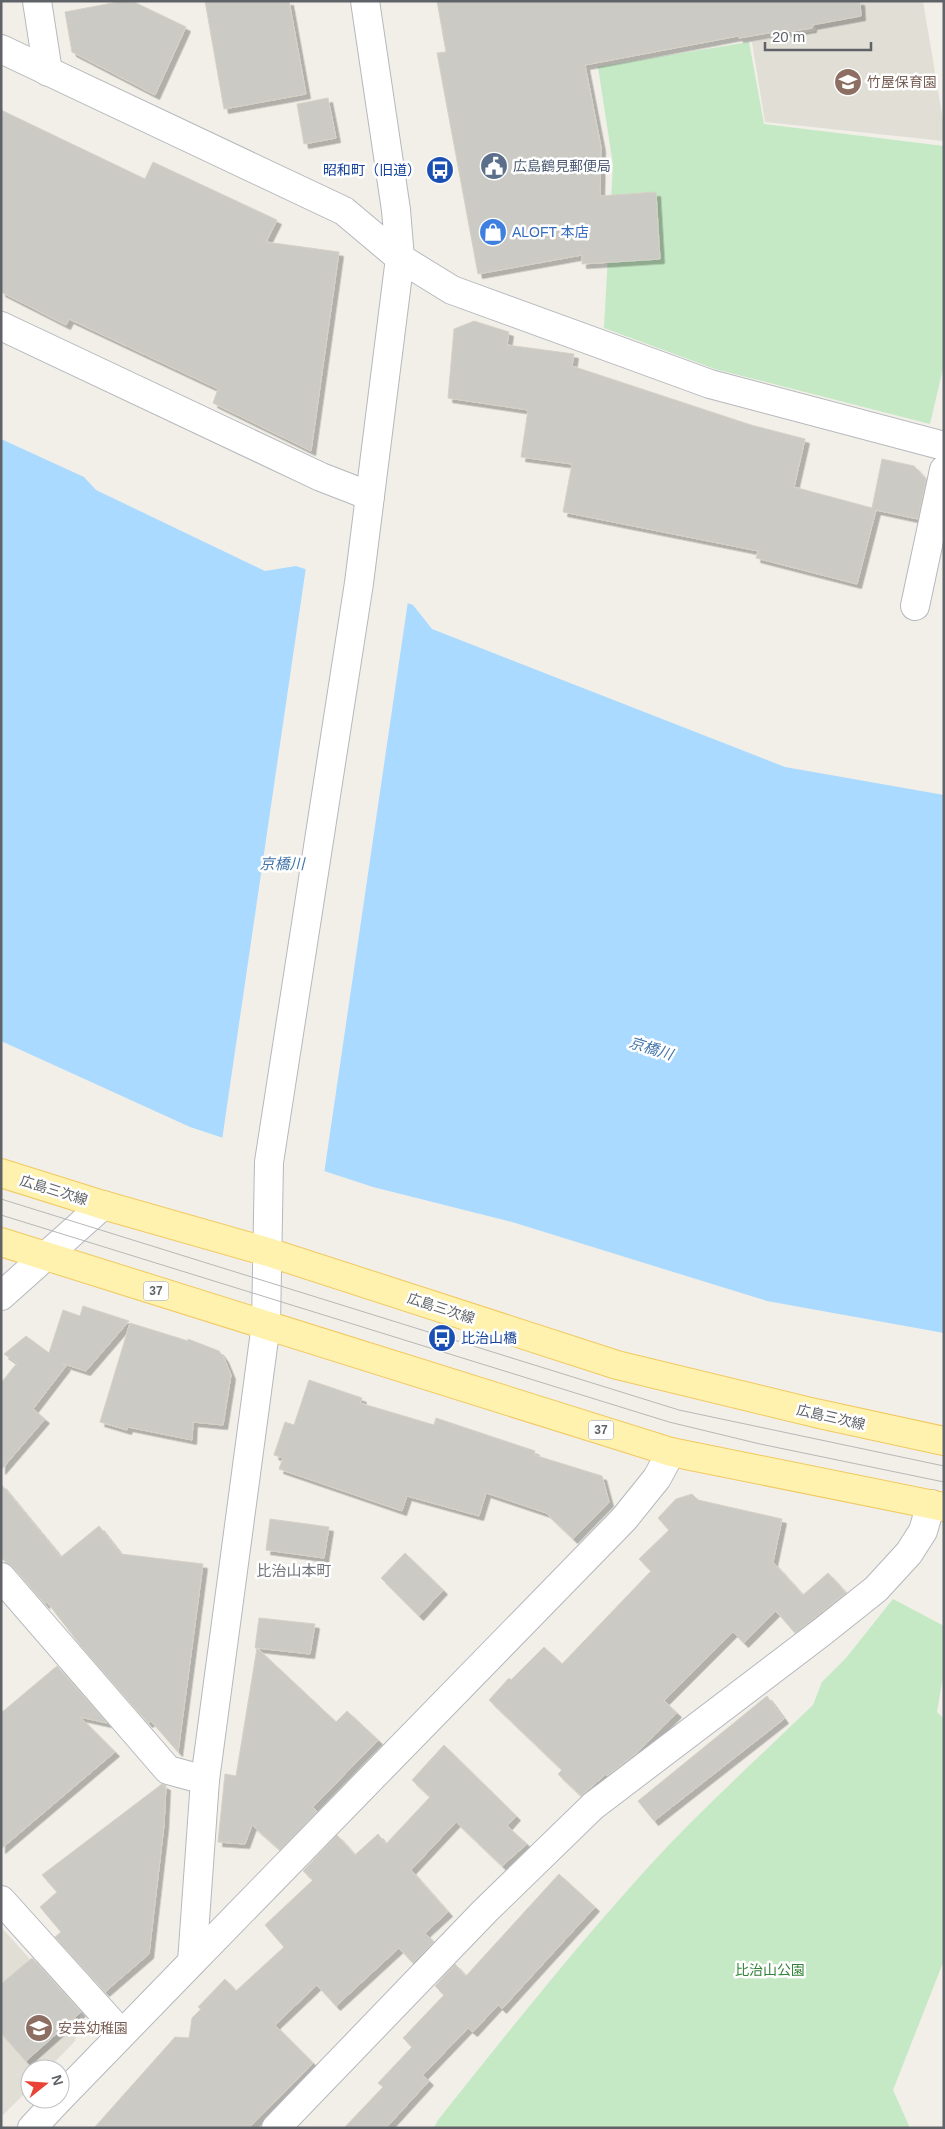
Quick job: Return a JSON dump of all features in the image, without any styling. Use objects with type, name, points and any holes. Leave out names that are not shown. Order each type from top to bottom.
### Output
[{"type":"main road","name":"広島三次線","points":[[1,1173],[102,1205],[268,1252],[617,1365],[815,1414],[944,1441]]},
{"type":"main road","name":"37","points":[[1,1242],[671,1452],[938,1505]]},
{"type":"street","points":[[38,1],[48,72]]},
{"type":"street","points":[[192,1962],[205,1780],[266,1324],[269,1162],[359,583],[400,258],[396,210],[365,1]]},
{"type":"street","points":[[1,49],[344,211],[400,258],[452,290],[710,384],[944,446]]},
{"type":"street","points":[[1,326],[321,477],[370,496]]},
{"type":"street","points":[[915,606],[944,470]]},
{"type":"street","points":[[1,1296],[102,1205]]},
{"type":"street","points":[[70,2088],[121,2033],[624,1519],[657,1478],[671,1452]]},
{"type":"street","points":[[276,2128],[485,1912],[593,1806],[876,1589],[909,1553],[938,1505]]},
{"type":"street","points":[[1,1577],[168,1770],[205,1780]]},
{"type":"street","points":[[1,1900],[121,2033]]},
{"type":"street","points":[[32,2128],[50,2109]]},
{"type":"shaded area","name":"竹屋保育園","points":[[810,1],[923,1],[944,126],[944,141],[765,122],[752,42],[816,31]]},
{"type":"shaded area","name":"安芸幼稚園","points":[[1,1927],[80,2015],[75,2041],[58,2059],[20,2059],[20,2098],[1,2117]]},
{"type":"green space","points":[[749,42],[764,124],[944,146],[944,364],[930,424],[715,369],[604,328],[613,165],[598,67]]},
{"type":"green space","name":"比治山公園","points":[[893,1599],[944,1626],[944,1670],[937,1712],[944,1719],[944,1960],[893,2090],[910,2128],[434,2128],[438,2120],[563,1965],[641,1875],[682,1831],[813,1705],[822,1682],[846,1658]]},
{"type":"water","name":"京橋川","points":[[1,439],[84,477],[96,490],[265,571],[296,566],[413,605],[432,629],[785,767],[944,795],[944,1333],[767,1301],[512,1222],[373,1187],[190,1127],[1,1041]]},
{"type":"pier","points":[[306,567],[408,601],[324,1174],[222,1140]]},
{"type":"building","points":[[132,1],[186,27],[155,95],[72,52],[65,12]]},
{"type":"building","points":[[205,1],[289,1],[306,94],[224,109]]},
{"type":"building","points":[[437,1],[860,1],[861,16],[812,25],[812,28],[786,32],[785,30],[739,38],[738,36],[585,65],[601,147],[600,196],[656,192],[660,259],[582,264],[582,255],[478,274],[437,53],[446,52]]},
{"type":"building","points":[[328,98],[336,138],[304,144],[297,104]]},
{"type":"building","points":[[1,110],[145,179],[153,162],[277,220],[266,242],[339,252],[311,451],[213,403],[218,389],[69,319],[66,325],[1,292]]},
{"type":"building","points":[[474,321],[509,332],[507,345],[574,354],[572,366],[751,425],[805,439],[794,487],[872,508],[882,459],[914,466],[926,479],[918,519],[876,510],[857,584],[756,558],[758,551],[563,512],[572,464],[521,457],[528,410],[448,398],[454,329]]},
{"type":"building","points":[[83,1306],[129,1321],[86,1371],[61,1363],[66,1366],[33,1409],[45,1419],[1,1470],[1,1383],[17,1363],[4,1354],[26,1336],[49,1353],[63,1310],[80,1316]]},
{"type":"building","points":[[130,1323],[188,1341],[188,1339],[219,1351],[231,1375],[223,1425],[193,1422],[192,1440],[128,1427],[127,1430],[100,1422]]},
{"type":"building","points":[[309,1380],[362,1398],[360,1403],[434,1425],[436,1418],[535,1451],[534,1455],[602,1476],[609,1502],[573,1539],[546,1513],[486,1493],[479,1516],[407,1496],[402,1511],[279,1469],[283,1458],[274,1455],[285,1422],[294,1425]]},
{"type":"building","points":[[1,1484],[61,1557],[99,1526],[121,1554],[203,1564],[178,1752],[151,1721],[148,1723],[81,1646],[47,1602],[45,1604],[13,1567],[1,1558]]},
{"type":"building","points":[[692,1494],[698,1500],[782,1519],[773,1562],[803,1595],[828,1573],[846,1593],[795,1633],[776,1611],[744,1643],[733,1632],[664,1701],[677,1713],[638,1752],[607,1776],[606,1774],[581,1796],[558,1774],[562,1770],[489,1700],[509,1678],[511,1680],[544,1647],[562,1664],[651,1571],[639,1559],[669,1530],[658,1518],[676,1499]]},
{"type":"building","points":[[270,1519],[329,1527],[324,1558],[266,1550]]},
{"type":"building","points":[[405,1553],[443,1590],[419,1616],[381,1578]]},
{"type":"building","points":[[259,1618],[315,1624],[310,1654],[255,1648]]},
{"type":"building","points":[[257,1648],[336,1722],[347,1711],[378,1740],[313,1807],[317,1812],[280,1850],[252,1825],[245,1844],[218,1842],[225,1774],[236,1776]]},
{"type":"building","points":[[57,1666],[107,1723],[80,1717],[115,1752],[1,1849],[1,1713]]},
{"type":"building","points":[[767,1696],[784,1719],[654,1821],[638,1801]]},
{"type":"building","points":[[444,1745],[516,1816],[507,1826],[527,1844],[502,1866],[456,1822],[411,1870],[448,1912],[425,1933],[434,1942],[413,1963],[399,1948],[336,2006],[317,1985],[275,2025],[313,2063],[249,2128],[94,2128],[175,2037],[189,2038],[192,2018],[201,2009],[198,2007],[225,1979],[236,1991],[284,1947],[265,1925],[313,1880],[303,1871],[337,1835],[355,1855],[378,1834],[386,1844],[430,1797],[412,1780]]},
{"type":"building","points":[[162,1784],[166,1786],[164,1825],[149,1954],[105,1992],[55,1937],[61,1932],[40,1907],[57,1892],[42,1875]]},
{"type":"building","points":[[559,1874],[595,1907],[502,2009],[498,2005],[473,2032],[468,2028],[423,2075],[429,2081],[386,2128],[344,2128],[383,2087],[378,2083],[412,2047],[403,2038],[444,1995],[435,1986],[455,1964],[466,1976]]},
{"type":"building","points":[[32,1958],[81,2012],[28,2059],[24,2059],[1,2033],[1,1984]]},
{"type":"tram line","points":[[1,1199],[679,1410],[944,1466]]},
{"type":"tram line","points":[[1,1215],[669,1422],[760,1444],[944,1482]]},
{"type":"place","name":"竹屋保育園","points":[[848,82]]},
{"type":"place","name":"広島鶴見郵便局","points":[[494,166]]},
{"type":"place","name":"昭和町（旧道）","points":[[440,170]]},
{"type":"place","name":"ALOFT 本店","points":[[493,232]]},
{"type":"place","name":"比治山橋","points":[[442,1338]]},
{"type":"place","name":"安芸幼稚園","points":[[39,2028]]},
{"type":"district","name":"比治山本町","points":[[294,1570]]}]
